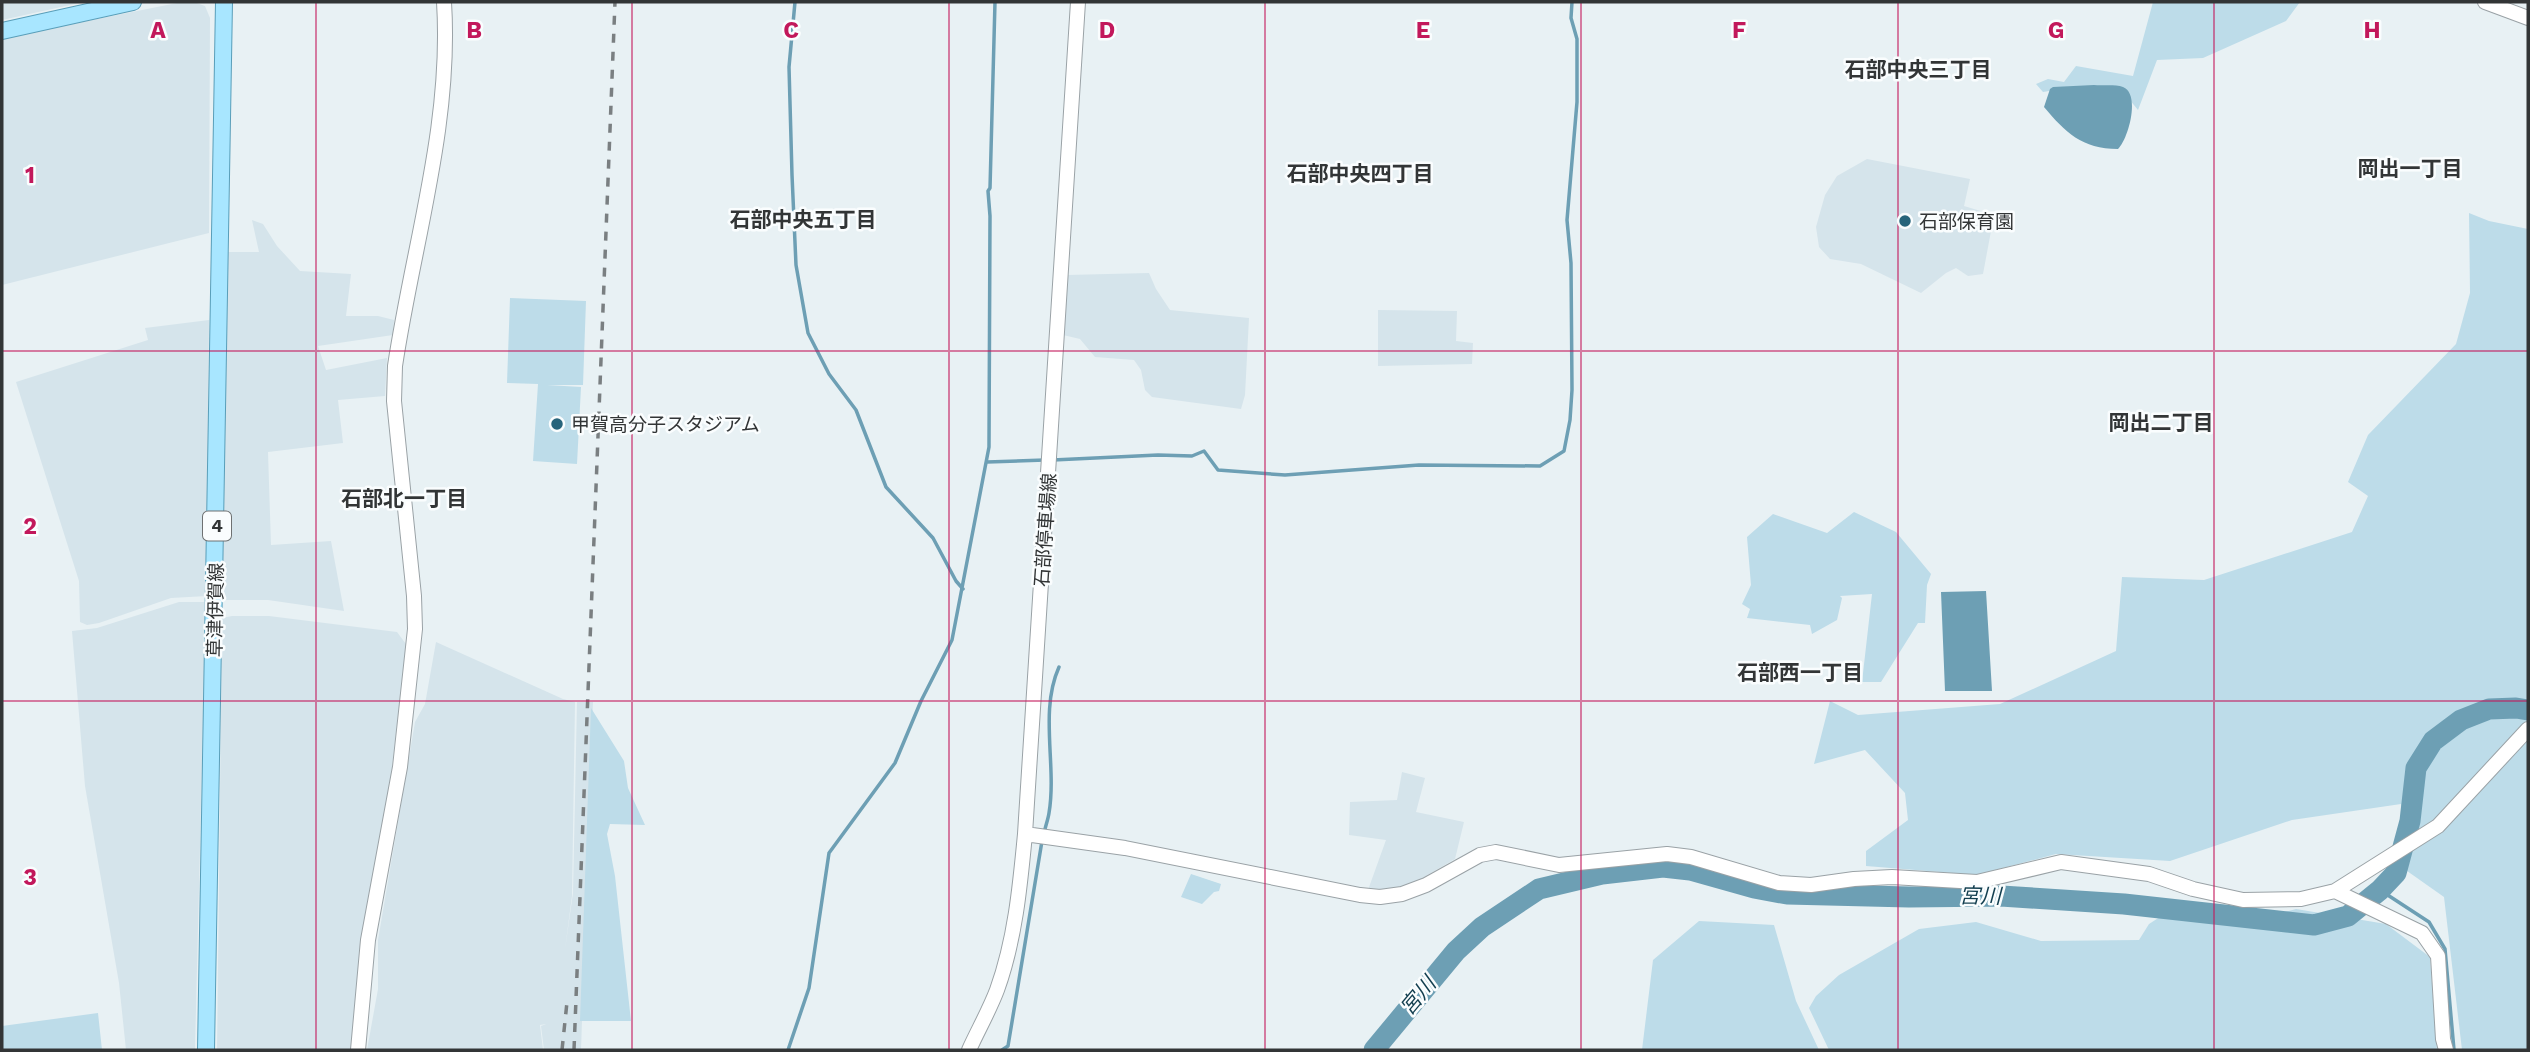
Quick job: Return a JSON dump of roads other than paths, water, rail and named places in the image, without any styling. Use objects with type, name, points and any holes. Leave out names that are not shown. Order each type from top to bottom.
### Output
[{"type":"main road","points":[[2,31],[133,2]]},
{"type":"main road","name":"草津伊賀線","points":[[206,1050],[224,2]]},
{"type":"street","points":[[358,1050],[368,940],[400,767],[415,629],[411,559],[394,401],[395,366],[442,110],[446,26],[444,2]]},
{"type":"street","name":"石部停車場線","points":[[969,1050],[996,991],[1010,944],[1025,834],[1078,2]]},
{"type":"street","points":[[2485,2],[2528,18]]},
{"type":"street","points":[[1025,834],[1125,848],[1191,860],[1233,872],[1380,897],[1402,894],[1480,855],[1496,852],[1559,865],[1667,854],[1691,857],[1779,883],[1811,885],[1892,877],[1977,882],[2061,862],[2149,874],[2193,889],[2243,900],[2301,899],[2335,891],[2438,826],[2528,729]]},
{"type":"street","points":[[2335,891],[2422,933],[2438,957],[2443,1040],[2446,1050]]},
{"type":"waterway","points":[[795,2],[789,67],[792,175],[796,265],[808,333],[829,374],[856,410],[886,487],[933,538],[963,589]]},
{"type":"waterway","points":[[788,1050],[809,988],[829,853],[895,763],[921,701],[952,640],[989,447],[988,191],[995,2]]},
{"type":"waterway","points":[[1053,460],[1192,456],[1204,451],[1218,470],[1285,475],[1419,465],[1540,466],[1564,451],[1572,390],[1571,263],[1567,220],[1577,102],[1577,39],[1571,18],[1572,2]]},
{"type":"waterway","points":[[987,462],[1045,460]]},
{"type":"waterway","points":[[1044,834],[1051,795],[1050,702],[1059,667]]},
{"type":"waterway","name":"宮川","points":[[1374,1050],[1456,951],[1482,927],[1539,889],[1602,874],[1663,867],[1690,870],[1754,888],[1787,894],[2001,896],[2124,904],[2314,925],[2348,916],[2396,873],[2410,821],[2416,768],[2433,741],[2461,720],[2489,709],[2528,710]]},
{"type":"waterway","points":[[1002,1050],[1008,1046],[1042,841]]},
{"type":"waterway","points":[[2380,890],[2429,922],[2445,949],[2454,1050]]},
{"type":"railway","points":[[574,1050],[615,2]]},
{"type":"railway","points":[[562,1050],[567,1002]]},
{"type":"place","name":"石部保育園","points":[[1905,221]]},
{"type":"place","name":"甲賀高分子スタジアム","points":[[557,424]]},
{"type":"district","name":"石部中央三丁目","points":[[1918,70]]},
{"type":"district","name":"岡出一丁目","points":[[2410,169]]},
{"type":"district","name":"石部中央四丁目","points":[[1360,174]]},
{"type":"district","name":"石部中央五丁目","points":[[803,220]]},
{"type":"district","name":"岡出二丁目","points":[[2161,423]]},
{"type":"district","name":"石部北一丁目","points":[[404,499]]},
{"type":"district","name":"石部西一丁目","points":[[1800,673]]}]
